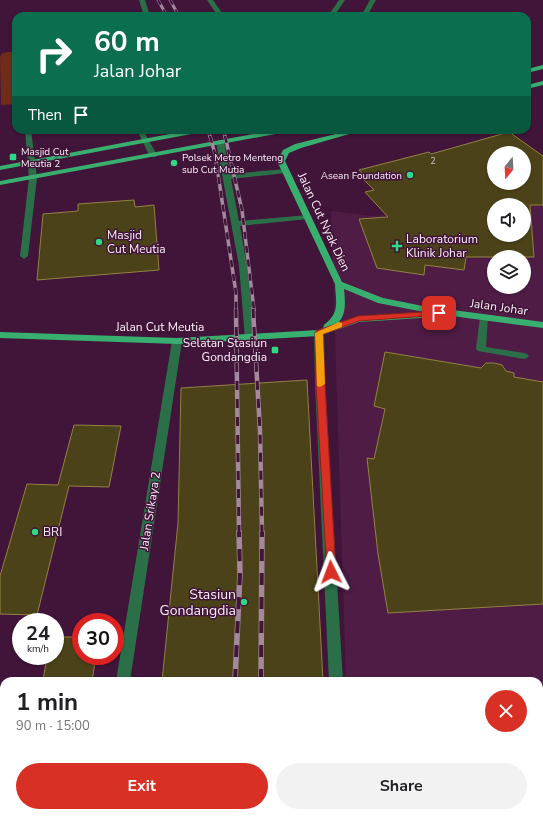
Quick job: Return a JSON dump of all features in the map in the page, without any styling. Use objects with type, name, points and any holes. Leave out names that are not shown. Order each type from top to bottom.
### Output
[{"type":"main road","points":[[531,70],[543,67]]},
{"type":"main road","points":[[531,86],[543,83]]},
{"type":"main road","points":[[0,168],[146,141],[176,134]]},
{"type":"main road","points":[[0,183],[264,134]]},
{"type":"main road","name":"Jalan Cut Nyak Dien","points":[[319,333],[337,319],[341,306],[340,284],[281,161],[286,152],[298,146],[344,134]]},
{"type":"main road","name":"Jalan Johar","points":[[340,284],[381,301],[452,313],[543,325]]},
{"type":"main road","name":"Jalan Johar","points":[[319,333],[358,318],[452,313]]},
{"type":"main road","name":"Jalan Cut Meutia","points":[[0,335],[177,341],[319,333]]},
{"type":"street","points":[[142,0],[146,12]]},
{"type":"street","points":[[210,0],[218,12]]},
{"type":"street","points":[[334,12],[342,0]]},
{"type":"street","points":[[366,12],[373,0]]},
{"type":"street","points":[[24,256],[32,178],[28,134]]},
{"type":"street","points":[[142,134],[153,155]]},
{"type":"street","points":[[220,142],[243,266],[250,338]]},
{"type":"street","points":[[226,177],[286,171]]},
{"type":"street","points":[[236,224],[308,217]]},
{"type":"street","points":[[484,317],[481,349],[524,356]]},
{"type":"street","points":[[319,333],[320,384],[336,677]]},
{"type":"street","name":"Jalan Srikaya 2","points":[[124,677],[177,341]]},
{"type":"shaded area","points":[[12,52],[12,104],[1,105],[0,57],[2,53]]},
{"type":"shaded area","points":[[531,199],[543,200],[543,677],[346,677],[331,211],[373,216],[487,200],[487,242],[531,242]]},
{"type":"building","points":[[502,134],[512,134],[529,146],[487,146],[487,190],[531,190],[531,148],[543,156],[543,205],[531,205],[531,198],[487,198],[487,242],[531,242],[531,218],[534,257],[531,257],[531,250],[487,250],[487,257],[466,257],[464,270],[425,265],[424,275],[377,268],[359,219],[388,217],[365,192],[374,190],[364,180],[367,179],[359,170],[429,152],[431,154]]},
{"type":"building","name":"Masjid Cut Meutia","points":[[134,200],[135,207],[154,205],[159,270],[37,280],[43,214],[78,211],[78,204]]},
{"type":"building","points":[[385,352],[481,368],[486,363],[494,363],[502,365],[506,371],[514,373],[514,377],[543,382],[543,604],[388,613],[378,554],[367,458],[374,459],[385,409],[374,406]]},
{"type":"building","name":"Stasiun Gondangdia","points":[[307,380],[323,677],[162,677],[178,523],[181,388]]},
{"type":"building","name":"BRI","points":[[74,425],[121,426],[109,487],[69,486],[37,613],[0,614],[0,576],[27,484],[58,485]]},
{"type":"building","points":[[64,637],[72,637],[72,665],[95,665],[93,677],[44,677],[46,665],[64,665]]},
{"type":"railway","points":[[158,0],[165,12]]},
{"type":"railway","points":[[170,0],[177,12]]},
{"type":"railway","points":[[210,136],[215,154],[236,293],[236,309]]},
{"type":"railway","points":[[225,136],[242,210],[254,310]]},
{"type":"railway","points":[[236,309],[239,533]]},
{"type":"railway","points":[[253,309],[260,431],[262,533]]},
{"type":"railway","points":[[235,677],[240,573],[239,532]]},
{"type":"railway","points":[[261,677],[262,533]]},
{"type":"slow traffic","points":[[320,384],[319,333],[339,325]]},
{"type":"place","name":"Masjid Cut Meutia 2","points":[[13,157]]},
{"type":"place","name":"Polsek Metro Menteng sub Cut Mutia","points":[[174,163]]},
{"type":"place","name":"Asean Foundation","points":[[410,175]]},
{"type":"place","name":"Masjid Cut Meutia","points":[[99,242]]},
{"type":"place","name":"Laboratorium Klinik Johar","points":[[397,246]]},
{"type":"place","name":"Selatan Stasiun Gondangdia","points":[[275,350]]},
{"type":"place","name":"BRI","points":[[35,532]]},
{"type":"place","name":"Stasiun Gondangdia","points":[[244,602]]},
{"type":"route","points":[[331,572],[320,384],[319,333],[358,318],[439,313]]}]
